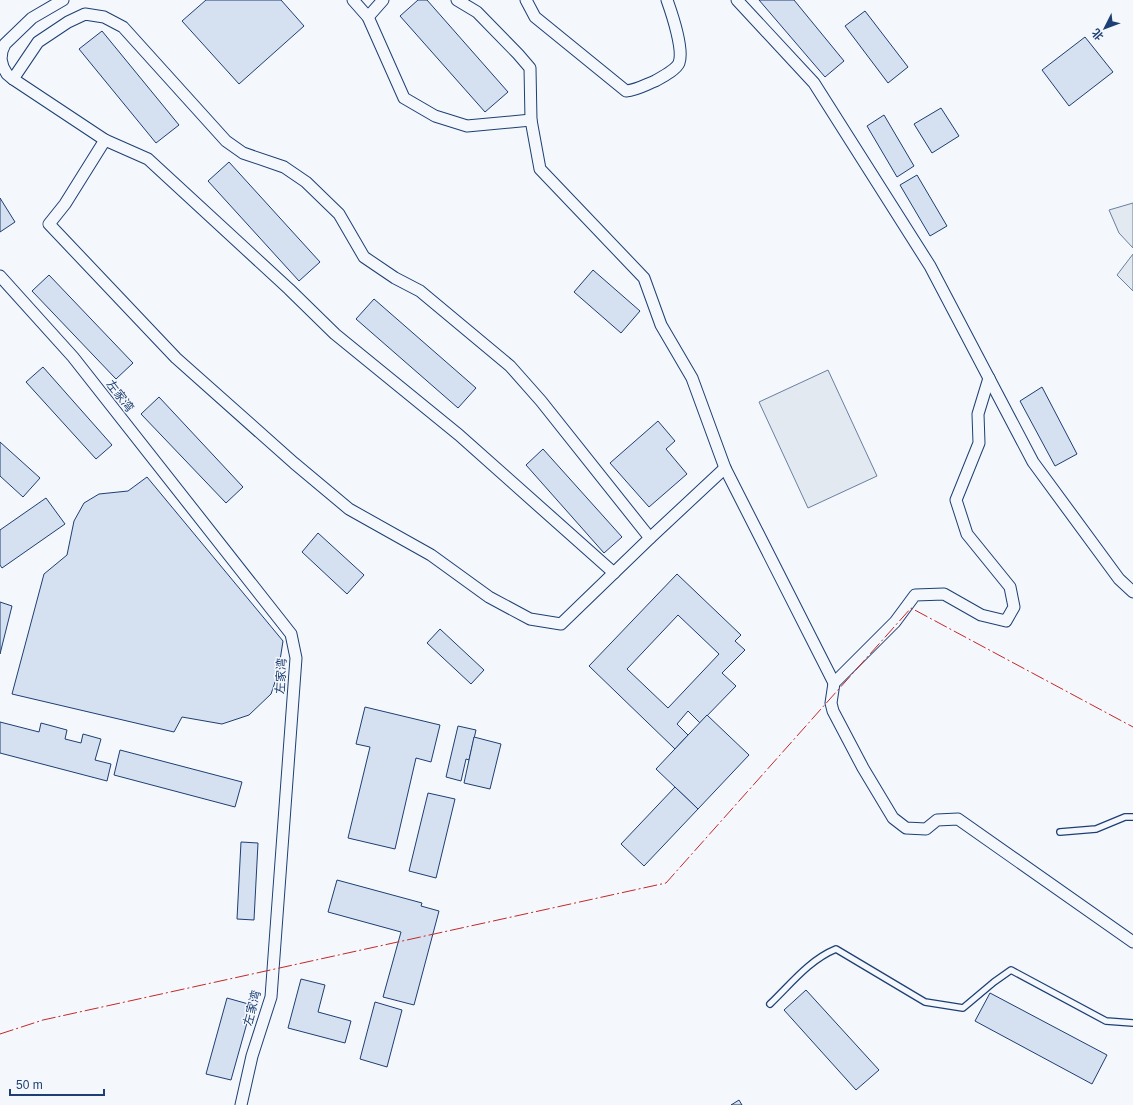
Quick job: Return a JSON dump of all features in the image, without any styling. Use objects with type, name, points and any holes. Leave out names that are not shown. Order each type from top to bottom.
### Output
[{"type":"street","points":[[63,0],[32,18],[4,44],[1,59],[7,74],[105,140],[148,159],[284,283],[335,334],[459,435],[614,573]]},
{"type":"street","points":[[353,0],[368,16],[404,98],[435,116],[467,126],[531,120]]},
{"type":"street","points":[[368,16],[383,0]]},
{"type":"street","points":[[457,0],[477,12],[530,68],[531,120],[540,169],[644,278],[661,325],[692,378],[725,468],[834,683],[831,703],[833,711],[863,768],[893,818],[906,828],[926,830],[937,820],[958,820],[1133,942]]},
{"type":"street","points":[[526,0],[535,17],[626,91],[635,90],[666,76],[679,64],[681,56],[667,0]]},
{"type":"street","points":[[737,0],[814,83],[930,266],[1033,462],[1119,579],[1133,592]]},
{"type":"street","points":[[13,79],[38,42],[68,22],[85,14],[104,17],[122,27],[226,141],[243,153],[284,167],[306,182],[339,214],[364,257],[395,278],[420,291],[510,366],[542,401],[650,538]]},
{"type":"street","points":[[105,140],[65,204],[49,224],[176,358],[294,463],[349,509],[431,555],[489,597],[530,619],[562,624],[650,538],[725,468]]},
{"type":"street","name":"左家湾","points":[[0,276],[73,357],[291,634],[296,658],[270,997],[252,1056],[241,1105]]},
{"type":"street","points":[[834,683],[895,622],[915,595],[944,594],[981,615],[1006,621],[1014,607],[1010,588],[967,534],[956,500],[979,443],[978,414],[989,378]]},
{"type":"lane","points":[[1060,832],[1096,829],[1125,817],[1133,817]]},
{"type":"lane","points":[[770,1004],[809,966],[825,954],[836,949],[925,1002],[963,1008],[1011,970],[1106,1021],[1133,1023]]},
{"type":"shaded area","points":[[1133,203],[1133,248],[1119,233],[1109,210]]},
{"type":"shaded area","points":[[1133,254],[1133,291],[1117,275]]},
{"type":"shaded area","points":[[828,370],[877,476],[808,508],[759,402]]},
{"type":"building","points":[[206,0],[281,0],[304,26],[239,84],[182,21]]},
{"type":"building","points":[[418,0],[427,0],[508,92],[485,112],[400,16]]},
{"type":"building","points":[[759,0],[794,0],[844,61],[825,77]]},
{"type":"building","points":[[865,11],[908,67],[888,83],[845,26]]},
{"type":"building","points":[[102,31],[179,125],[156,143],[79,49]]},
{"type":"building","points":[[1085,37],[1113,72],[1069,106],[1042,70]]},
{"type":"building","points":[[941,108],[959,136],[932,153],[914,124]]},
{"type":"building","points":[[884,115],[914,166],[897,177],[867,126]]},
{"type":"building","points":[[229,162],[320,262],[299,281],[208,181]]},
{"type":"building","points":[[917,175],[947,226],[930,236],[900,185]]},
{"type":"building","points":[[0,198],[15,222],[0,232]]},
{"type":"building","points":[[593,270],[640,311],[621,333],[574,292]]},
{"type":"building","points":[[49,275],[133,363],[116,379],[32,291]]},
{"type":"building","points":[[374,299],[476,388],[458,408],[356,319]]},
{"type":"building","points":[[43,367],[112,445],[96,459],[26,382]]},
{"type":"building","points":[[1042,387],[1077,454],[1055,466],[1020,401]]},
{"type":"building","points":[[159,397],[243,487],[226,503],[141,414]]},
{"type":"building","points":[[658,421],[675,441],[666,449],[687,474],[649,507],[610,463]]},
{"type":"building","points":[[0,442],[40,478],[23,497],[0,476]]},
{"type":"building","points":[[543,449],[622,537],[604,553],[526,465]]},
{"type":"building","points":[[147,477],[283,641],[278,673],[271,694],[249,715],[222,724],[182,717],[174,732],[12,694],[44,574],[67,555],[74,521],[84,503],[99,494],[128,491]]},
{"type":"building","points":[[46,498],[65,524],[2,568],[0,565],[0,530]]},
{"type":"building","points":[[318,533],[364,575],[347,594],[302,552]]},
{"type":"building","points":[[677,574],[741,635],[735,641],[745,650],[722,673],[736,686],[700,723],[688,711],[677,724],[688,735],[675,749],[589,666]],"holes":[[[678,615],[719,654],[668,708],[627,669]]]},
{"type":"building","points":[[0,602],[12,606],[0,654]]},
{"type":"building","points":[[440,629],[484,670],[471,684],[427,643]]},
{"type":"building","points":[[365,707],[440,725],[431,762],[416,758],[395,849],[348,838],[370,747],[356,744]]},
{"type":"building","points":[[707,715],[749,755],[698,809],[656,769]]},
{"type":"building","points":[[0,722],[39,732],[41,723],[67,730],[65,739],[81,743],[83,734],[101,739],[95,760],[111,764],[107,781],[0,753]]},
{"type":"building","points":[[458,726],[476,730],[469,760],[466,759],[461,781],[446,777]]},
{"type":"building","points":[[474,737],[501,744],[490,789],[464,783]]},
{"type":"building","points":[[120,750],[242,782],[235,807],[114,775]]},
{"type":"building","points":[[675,787],[698,809],[644,866],[621,844]]},
{"type":"building","points":[[428,793],[455,799],[436,878],[409,871]]},
{"type":"building","points":[[241,842],[258,843],[254,920],[237,919]]},
{"type":"building","points":[[337,880],[422,903],[421,906],[439,911],[414,1005],[383,997],[401,932],[328,912]]},
{"type":"building","points":[[301,979],[325,985],[318,1012],[351,1021],[345,1043],[288,1028]]},
{"type":"building","points":[[806,990],[879,1070],[856,1090],[784,1010]]},
{"type":"building","points":[[990,993],[1107,1055],[1092,1084],[975,1021]]},
{"type":"building","points":[[227,998],[252,1005],[231,1080],[206,1074]]},
{"type":"building","points":[[375,1002],[402,1010],[387,1067],[360,1059]]},
{"type":"building","points":[[739,1100],[742,1105],[731,1105]]},
{"type":"power","points":[[0,1034],[43,1020],[666,883],[911,608],[1133,727]]}]
